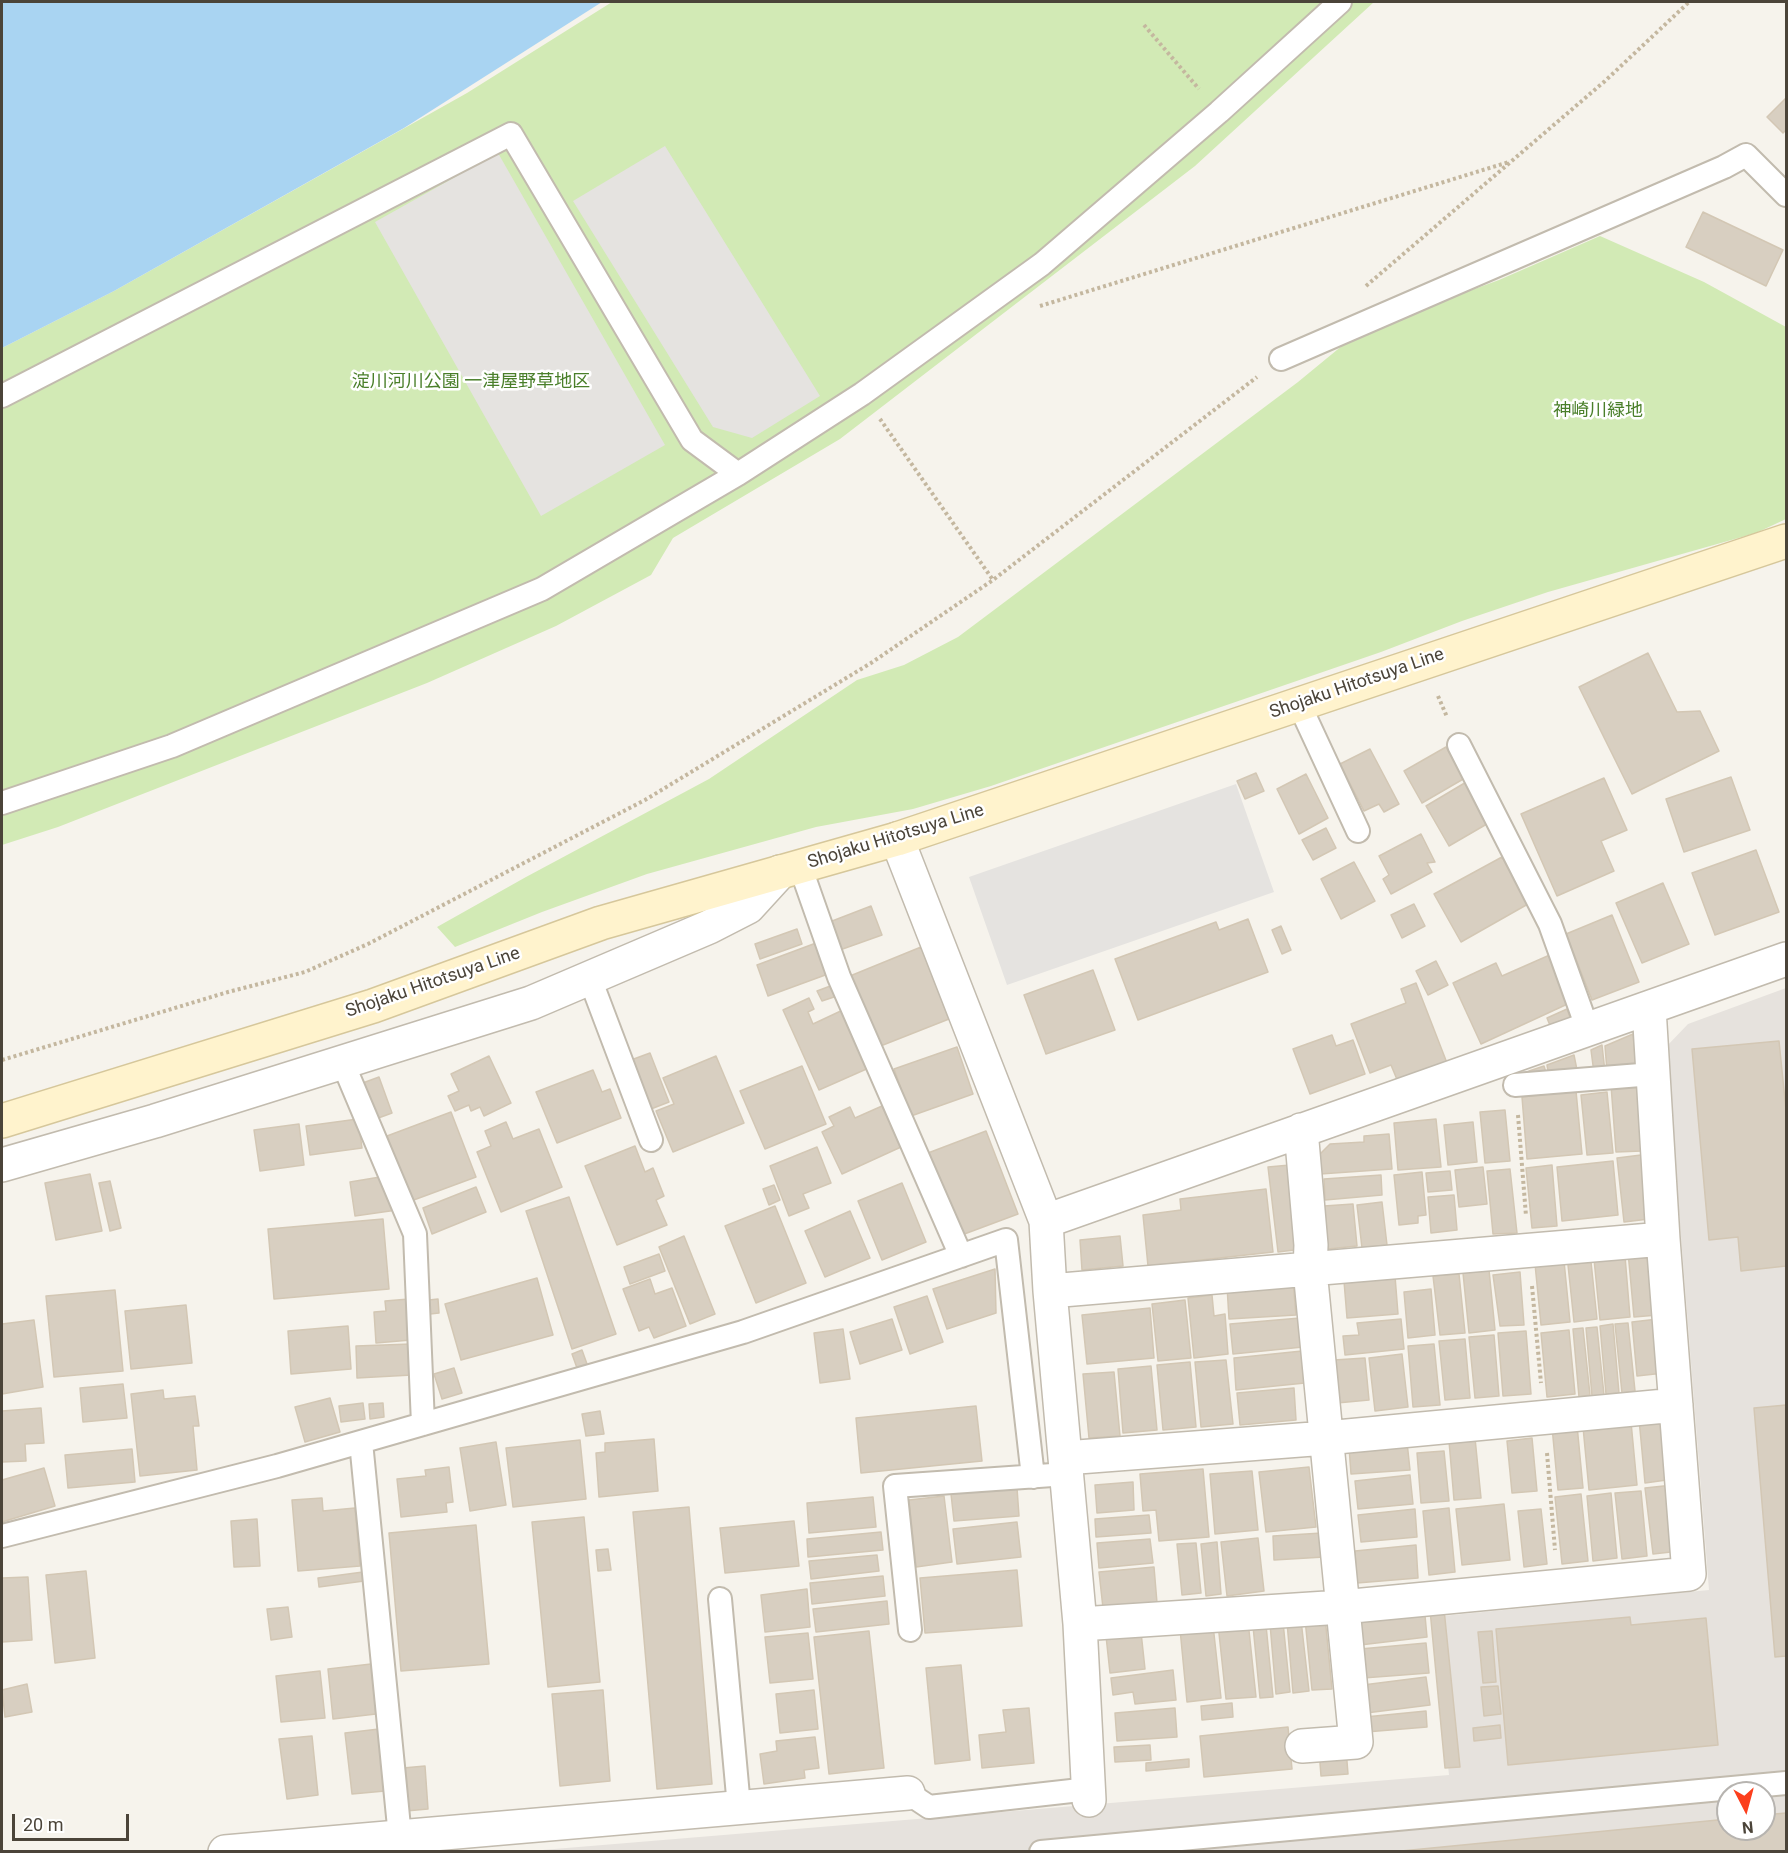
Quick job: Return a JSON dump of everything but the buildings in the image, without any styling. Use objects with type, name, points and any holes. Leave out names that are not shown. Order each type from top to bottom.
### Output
[{"type":"main road","name":"Shojaku Hitotsuya Line","points":[[2,1121],[373,1006],[602,922],[897,839],[1786,540]]},
{"type":"street","points":[[897,839],[1046,1221],[1050,1291],[1080,1624],[1089,1794]]},
{"type":"street","points":[[2,1165],[155,1121],[531,1003],[709,927],[748,907],[790,869]]},
{"type":"street","points":[[1046,1221],[1786,959]]},
{"type":"street","points":[[1080,1624],[1342,1607],[1689,1574],[1663,1239],[1649,1008]]},
{"type":"street","points":[[1301,1130],[1311,1245],[1310,1270],[1356,1742],[1302,1746]]},
{"type":"street","points":[[1050,1291],[1663,1239]]},
{"type":"street","points":[[1066,1466],[1326,1438],[1676,1405]]},
{"type":"street","points":[[225,1851],[908,1793]]},
{"type":"lane","points":[[2,803],[172,746],[542,589],[738,474],[862,394],[1042,264],[1219,112],[1340,2]]},
{"type":"lane","points":[[2,396],[511,135],[692,440],[738,474]]},
{"type":"lane","points":[[1281,359],[1724,167],[1746,155],[1786,195]]},
{"type":"lane","points":[[1299,704],[1358,831]]},
{"type":"lane","points":[[1459,745],[1550,924],[1588,1030]]},
{"type":"lane","points":[[790,869],[961,1256]]},
{"type":"lane","points":[[590,976],[651,1140]]},
{"type":"lane","points":[[342,1061],[415,1233],[423,1424]]},
{"type":"lane","points":[[1515,1085],[1653,1074]]},
{"type":"lane","points":[[2,1536],[277,1466],[742,1332],[1006,1240],[1033,1477]]},
{"type":"lane","points":[[362,1442],[400,1837]]},
{"type":"lane","points":[[910,1630],[895,1486],[1033,1477],[1066,1466]]},
{"type":"lane","points":[[720,1599],[739,1808]]},
{"type":"lane","points":[[1041,1851],[1098,1849],[1786,1783]]},
{"type":"lane","points":[[908,1793],[929,1807],[1089,1794]]},
{"type":"path","points":[[1360,291],[1605,81],[1689,2]]},
{"type":"path","points":[[1144,25],[1219,112]]},
{"type":"path","points":[[1030,309],[1510,162]]},
{"type":"path","points":[[2,1060],[228,992],[305,972],[368,944],[645,801],[872,663],[993,580],[1281,359]]},
{"type":"path","points":[[862,394],[993,580]]},
{"type":"path","points":[[1424,662],[1459,745]]},
{"type":"path","points":[[1515,1085],[1558,1586]]},
{"type":"shaded area","points":[[665,146],[820,396],[752,438],[713,427],[573,201]]},
{"type":"shaded area","points":[[498,153],[665,445],[541,516],[375,222]]},
{"type":"shaded area","points":[[1236,784],[1274,892],[1007,985],[969,877]]},
{"type":"shaded area","points":[[1786,988],[1786,1851],[518,1852],[1449,1775],[1432,1617],[1709,1590],[1666,1047],[1688,1024]]},
{"type":"green space","name":"淀川河川公園 一津屋野草地区","points":[[612,2],[1374,2],[1195,166],[840,439],[673,538],[651,575],[556,626],[427,683],[58,827],[2,845],[2,348],[114,291],[467,93]]},
{"type":"green space","name":"神崎川緑地","points":[[1600,236],[1704,282],[1786,327],[1786,519],[1756,533],[1548,592],[991,786],[913,809],[816,827],[647,874],[455,947],[437,927],[709,779],[857,680],[904,665],[958,637],[1298,382],[1360,331],[1499,280]]},
{"type":"water","points":[[2,2],[602,2],[404,128],[114,291],[2,348]]}]
